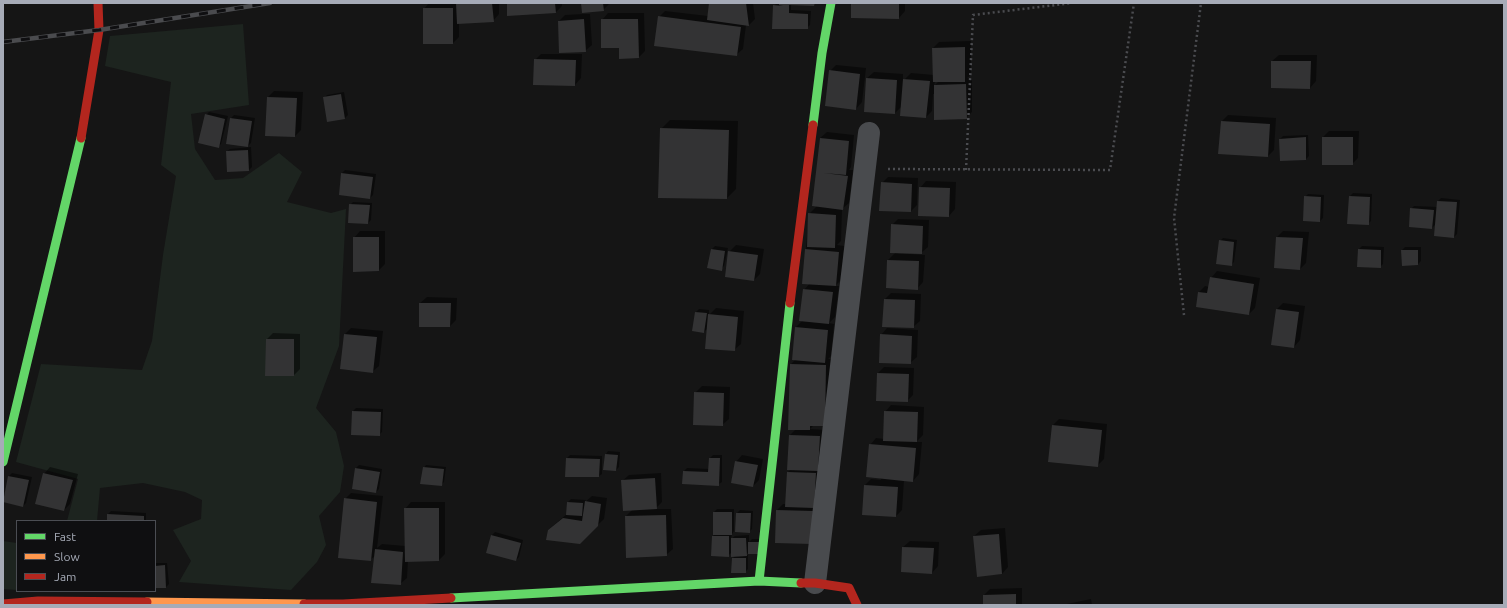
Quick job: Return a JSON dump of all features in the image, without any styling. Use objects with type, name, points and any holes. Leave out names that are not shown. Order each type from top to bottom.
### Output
[{"type":"street","points":[[3,462],[83,130],[99,30],[98,3]]},
{"type":"street","points":[[759,581],[784,346],[821,61],[831,3]]},
{"type":"street","points":[[815,583],[870,133]]},
{"type":"street","points":[[3,604],[38,601],[343,604],[759,581],[815,583],[849,588],[857,605]]},
{"type":"path","points":[[966,170],[973,15],[1072,3]]},
{"type":"path","points":[[865,169],[1110,170],[1134,3]]},
{"type":"path","points":[[1184,315],[1174,218],[1200,3]]},
{"type":"shaded area","points":[[243,24],[249,105],[191,114],[195,149],[215,180],[243,178],[279,153],[302,172],[287,202],[331,213],[346,209],[339,346],[316,408],[336,432],[344,466],[340,492],[319,516],[326,545],[317,562],[291,590],[179,582],[191,561],[173,530],[201,519],[202,500],[185,492],[143,483],[100,488],[97,520],[67,520],[78,479],[16,462],[41,364],[142,370],[152,341],[163,255],[176,176],[161,165],[171,82],[105,66],[110,36]]},
{"type":"shaded area","points":[[3,541],[16,543],[16,590],[3,589]]},
{"type":"building","points":[[456,3],[492,3],[494,22],[457,24]]},
{"type":"building","points":[[507,3],[555,3],[556,13],[507,16]]},
{"type":"building","points":[[581,3],[603,3],[604,11],[582,13]]},
{"type":"building","points":[[709,3],[746,3],[749,26],[707,20]]},
{"type":"building","points":[[779,3],[815,3],[814,6],[789,5],[789,13],[808,14],[808,29],[772,29],[773,5],[783,6],[779,5]]},
{"type":"building","points":[[851,3],[899,3],[899,19],[851,18]]},
{"type":"building","points":[[423,8],[453,8],[453,44],[423,44]]},
{"type":"building","points":[[658,16],[741,27],[737,56],[654,46]]},
{"type":"building","points":[[584,19],[586,52],[559,53],[558,21]]},
{"type":"building","points":[[601,19],[638,19],[639,58],[619,59],[619,48],[601,48]]},
{"type":"building","points":[[965,47],[965,82],[933,82],[932,48]]},
{"type":"building","points":[[534,59],[576,60],[575,86],[533,85]]},
{"type":"building","points":[[1271,61],[1311,61],[1310,89],[1271,88]]},
{"type":"building","points":[[829,70],[860,74],[856,110],[825,106]]},
{"type":"building","points":[[866,78],[897,80],[895,114],[864,112]]},
{"type":"building","points":[[903,79],[930,81],[926,118],[900,116]]},
{"type":"building","points":[[966,84],[967,119],[934,120],[934,85]]},
{"type":"building","points":[[341,94],[345,119],[327,122],[323,97]]},
{"type":"building","points":[[267,97],[297,98],[295,137],[265,136]]},
{"type":"building","points":[[205,114],[225,119],[219,148],[198,143]]},
{"type":"building","points":[[230,118],[252,121],[248,147],[226,144]]},
{"type":"building","points":[[1221,121],[1270,124],[1268,157],[1218,154]]},
{"type":"building","points":[[660,128],[729,130],[727,199],[658,198]]},
{"type":"building","points":[[1306,137],[1306,160],[1280,161],[1279,139]]},
{"type":"building","points":[[1322,137],[1353,137],[1353,165],[1322,165]]},
{"type":"building","points":[[820,138],[849,141],[846,175],[824,173],[848,176],[843,210],[812,206]]},
{"type":"building","points":[[248,150],[249,171],[227,172],[226,151]]},
{"type":"building","points":[[341,173],[373,177],[370,199],[339,195]]},
{"type":"building","points":[[881,182],[912,184],[911,212],[879,211]]},
{"type":"building","points":[[919,187],[950,188],[949,217],[918,216]]},
{"type":"building","points":[[1304,196],[1321,197],[1320,222],[1303,221]]},
{"type":"building","points":[[1349,196],[1370,197],[1369,225],[1347,224]]},
{"type":"building","points":[[1437,201],[1457,202],[1454,238],[1434,236]]},
{"type":"building","points":[[349,204],[370,205],[368,224],[348,223]]},
{"type":"building","points":[[1410,208],[1434,210],[1432,229],[1409,227]]},
{"type":"building","points":[[808,213],[836,215],[835,248],[807,247]]},
{"type":"building","points":[[891,224],[923,226],[922,254],[890,253]]},
{"type":"building","points":[[353,237],[379,237],[379,271],[353,272]]},
{"type":"building","points":[[1276,237],[1303,238],[1300,270],[1274,268]]},
{"type":"building","points":[[1219,240],[1234,242],[1232,266],[1216,264]]},
{"type":"building","points":[[711,249],[725,251],[722,271],[707,268]]},
{"type":"building","points":[[805,249],[839,252],[836,286],[802,284]]},
{"type":"building","points":[[1358,249],[1381,250],[1381,268],[1357,267]]},
{"type":"building","points":[[1401,250],[1418,250],[1418,265],[1402,266]]},
{"type":"building","points":[[728,251],[758,255],[754,281],[725,277]]},
{"type":"building","points":[[887,260],[919,261],[918,290],[886,288]]},
{"type":"building","points":[[1210,277],[1254,284],[1249,315],[1196,307],[1198,292],[1207,293]]},
{"type":"building","points":[[803,289],[833,292],[829,324],[799,321]]},
{"type":"building","points":[[884,299],[915,300],[914,328],[882,327]]},
{"type":"building","points":[[419,303],[451,303],[450,327],[419,327]]},
{"type":"building","points":[[1276,309],[1299,312],[1294,348],[1271,345]]},
{"type":"building","points":[[695,312],[707,313],[704,333],[692,331]]},
{"type":"building","points":[[708,314],[738,317],[735,351],[705,349]]},
{"type":"building","points":[[795,327],[828,330],[825,363],[792,360]]},
{"type":"building","points":[[344,334],[377,337],[373,373],[340,369]]},
{"type":"building","points":[[880,334],[912,336],[911,364],[879,363]]},
{"type":"building","points":[[266,339],[294,339],[294,376],[265,376]]},
{"type":"building","points":[[790,364],[826,365],[825,426],[810,426],[810,430],[788,430]]},
{"type":"building","points":[[877,373],[909,374],[908,402],[876,401]]},
{"type":"building","points":[[694,392],[724,393],[723,426],[693,425]]},
{"type":"building","points":[[352,411],[381,412],[380,436],[351,435]]},
{"type":"building","points":[[884,411],[918,412],[917,442],[883,441]]},
{"type":"building","points":[[1052,425],[1102,430],[1098,467],[1048,462]]},
{"type":"building","points":[[789,435],[820,436],[818,471],[787,470]]},
{"type":"building","points":[[869,444],[916,448],[913,482],[866,477]]},
{"type":"building","points":[[605,454],[618,455],[616,471],[603,470]]},
{"type":"building","points":[[566,458],[600,459],[599,477],[565,477]]},
{"type":"building","points":[[709,458],[720,458],[719,486],[682,484],[683,471],[708,472]]},
{"type":"building","points":[[735,461],[758,465],[753,487],[731,483]]},
{"type":"building","points":[[423,467],[444,469],[442,486],[420,484]]},
{"type":"building","points":[[355,468],[380,472],[376,493],[352,489]]},
{"type":"building","points":[[787,472],[816,473],[814,508],[785,507]]},
{"type":"building","points":[[43,473],[73,480],[64,511],[35,504]]},
{"type":"building","points":[[8,476],[29,480],[23,507],[3,502]]},
{"type":"building","points":[[655,478],[657,509],[623,511],[621,480]]},
{"type":"building","points":[[864,485],[898,487],[896,517],[862,515]]},
{"type":"building","points":[[344,498],[377,502],[371,561],[338,558]]},
{"type":"building","points":[[585,501],[601,504],[598,526],[580,544],[546,540],[548,530],[563,518],[582,521]]},
{"type":"building","points":[[567,502],[583,503],[582,516],[566,515]]},
{"type":"building","points":[[404,508],[439,508],[439,561],[405,562]]},
{"type":"building","points":[[776,510],[813,511],[812,544],[775,543]]},
{"type":"building","points":[[713,512],[732,512],[732,535],[713,535]]},
{"type":"building","points":[[736,513],[751,513],[750,533],[735,532]]},
{"type":"building","points":[[107,514],[144,516],[144,520],[107,520]]},
{"type":"building","points":[[666,515],[667,556],[626,558],[625,516]]},
{"type":"building","points":[[999,534],[1002,574],[977,577],[973,536]]},
{"type":"building","points":[[491,535],[521,543],[516,561],[486,553]]},
{"type":"building","points":[[712,536],[729,536],[729,557],[711,556]]},
{"type":"building","points":[[731,538],[746,538],[747,556],[731,557]]},
{"type":"building","points":[[748,542],[759,542],[759,554],[748,554]]},
{"type":"building","points":[[902,547],[934,548],[932,574],[901,572]]},
{"type":"building","points":[[375,549],[403,552],[401,585],[371,583]]},
{"type":"building","points":[[732,558],[746,558],[746,573],[731,573]]},
{"type":"building","points":[[165,565],[166,588],[156,588],[156,566]]},
{"type":"building","points":[[1016,594],[1016,605],[983,605],[983,595]]},
{"type":"railway","points":[[3,42],[99,30],[270,3]]},
{"type":"traffic: fast","points":[[813,125],[822,53],[831,3]]},
{"type":"traffic: fast","points":[[3,462],[81,138]]},
{"type":"traffic: fast","points":[[759,581],[790,303]]},
{"type":"traffic: fast","points":[[451,598],[759,581],[801,583]]},
{"type":"traffic: slow","points":[[147,602],[304,604]]},
{"type":"traffic: jam","points":[[81,138],[99,30],[98,3]]},
{"type":"traffic: jam","points":[[790,303],[813,125]]},
{"type":"traffic: jam","points":[[801,583],[815,583],[849,588],[857,605]]},
{"type":"traffic: jam","points":[[304,604],[343,604],[451,598]]},
{"type":"traffic: jam","points":[[3,604],[38,601],[147,602]]}]
